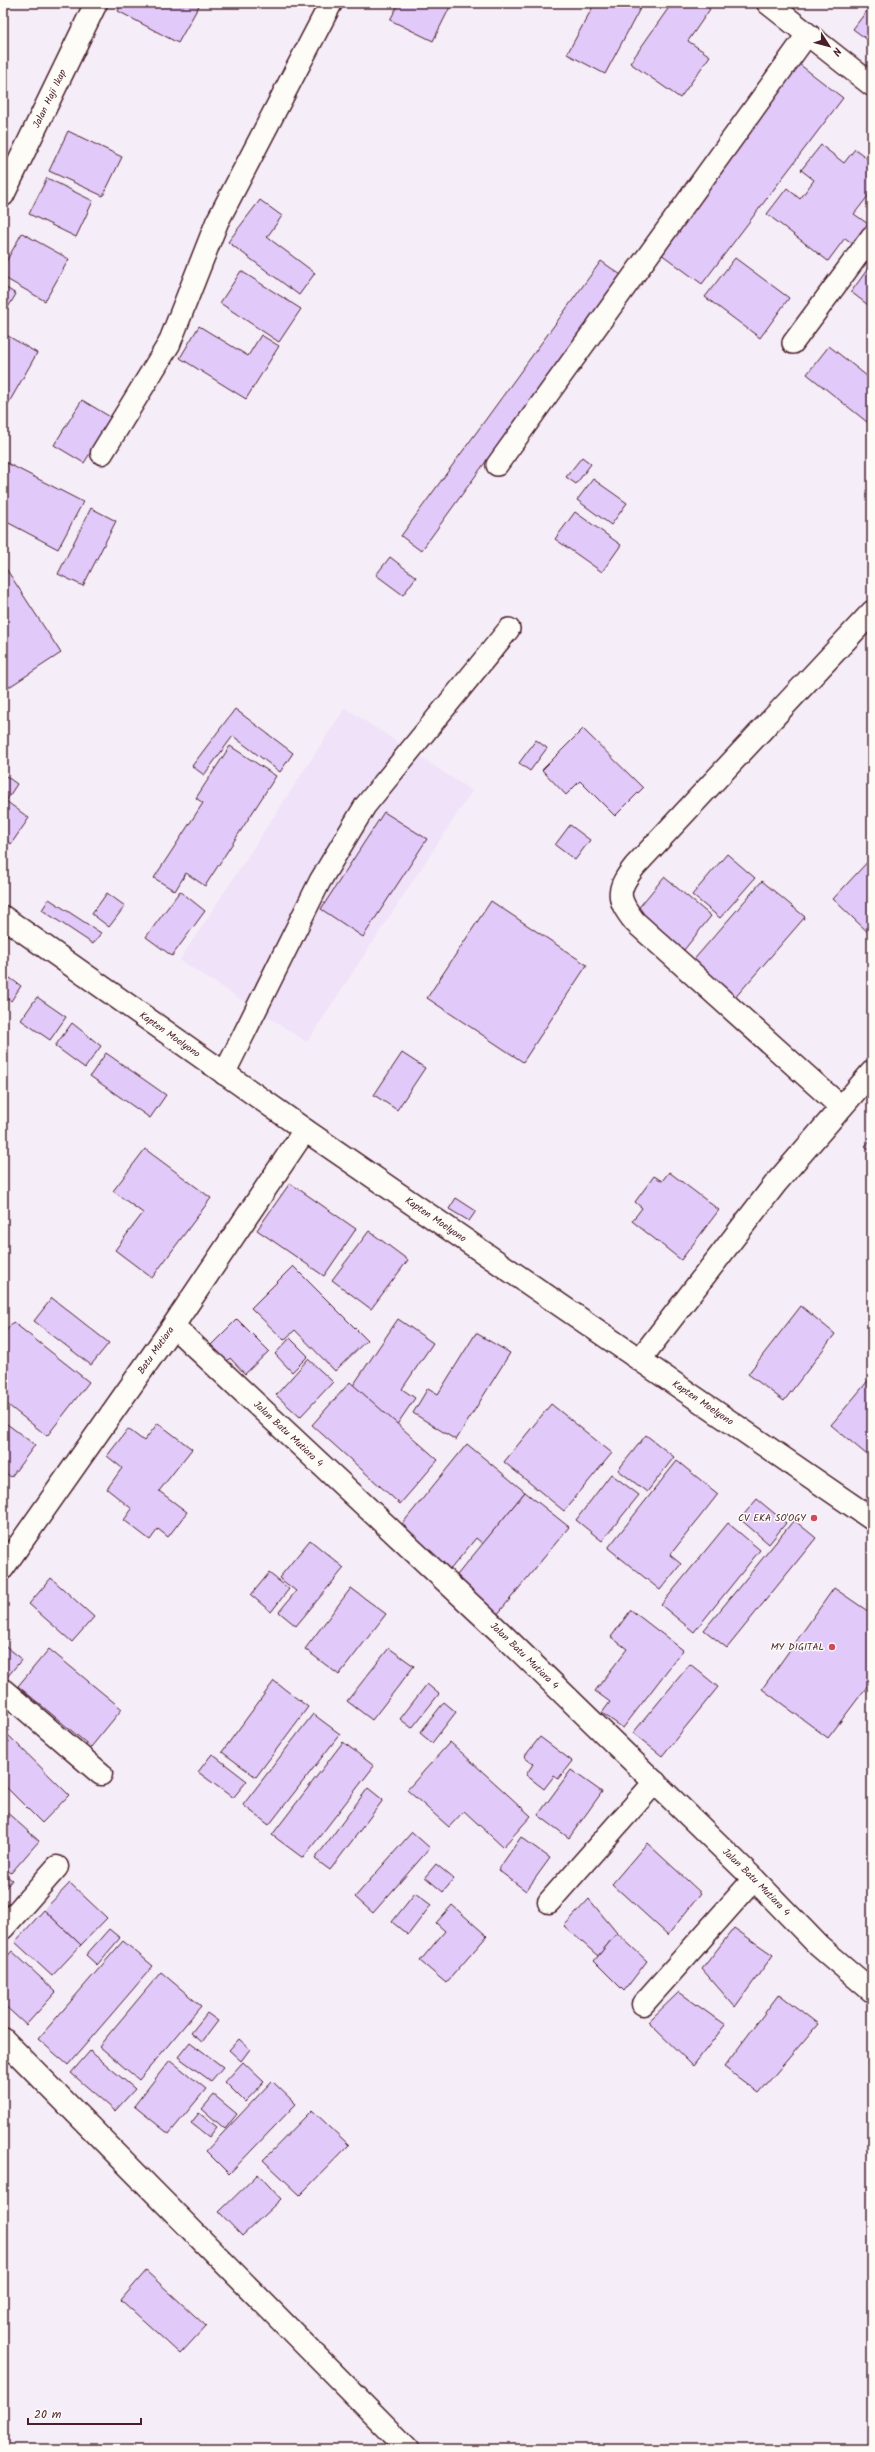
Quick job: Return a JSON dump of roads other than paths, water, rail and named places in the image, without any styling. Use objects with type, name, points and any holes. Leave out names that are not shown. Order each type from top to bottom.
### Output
[{"type":"street","name":"Jalan Haji Ikap","points":[[3,195],[96,3]]},
{"type":"street","points":[[102,453],[169,344],[217,222],[331,3]]},
{"type":"street","points":[[768,3],[807,35],[872,84]]},
{"type":"street","points":[[841,1107],[635,922],[621,904],[619,896],[626,877],[635,866],[872,612]]},
{"type":"street","name":"Kapten Moelyono","points":[[3,917],[304,1130],[641,1358],[872,1518]]},
{"type":"street","points":[[641,1358],[776,1183],[872,1072]]},
{"type":"street","name":"Batu Mutiara","points":[[3,1568],[172,1326],[304,1130]]},
{"type":"street","name":"Jalan Batu Mutiara 4","points":[[172,1326],[500,1632],[754,1879],[818,1946],[872,1991]]},
{"type":"street","points":[[3,1690],[101,1774]]},
{"type":"street","points":[[549,1902],[655,1782]]},
{"type":"street","points":[[3,1928],[57,1867]]},
{"type":"street","points":[[643,2004],[754,1879]]},
{"type":"street","points":[[3,2039],[408,2449]]},
{"type":"lane","points":[[497,465],[807,35]]},
{"type":"lane","points":[[793,343],[872,236]]},
{"type":"lane","points":[[224,1074],[320,881],[365,806],[509,629]]},
{"type":"place","name":"CV EKA SO'OGY","points":[[814,1518]]},
{"type":"place","name":"MY DIGITAL","points":[[832,1647]]}]
